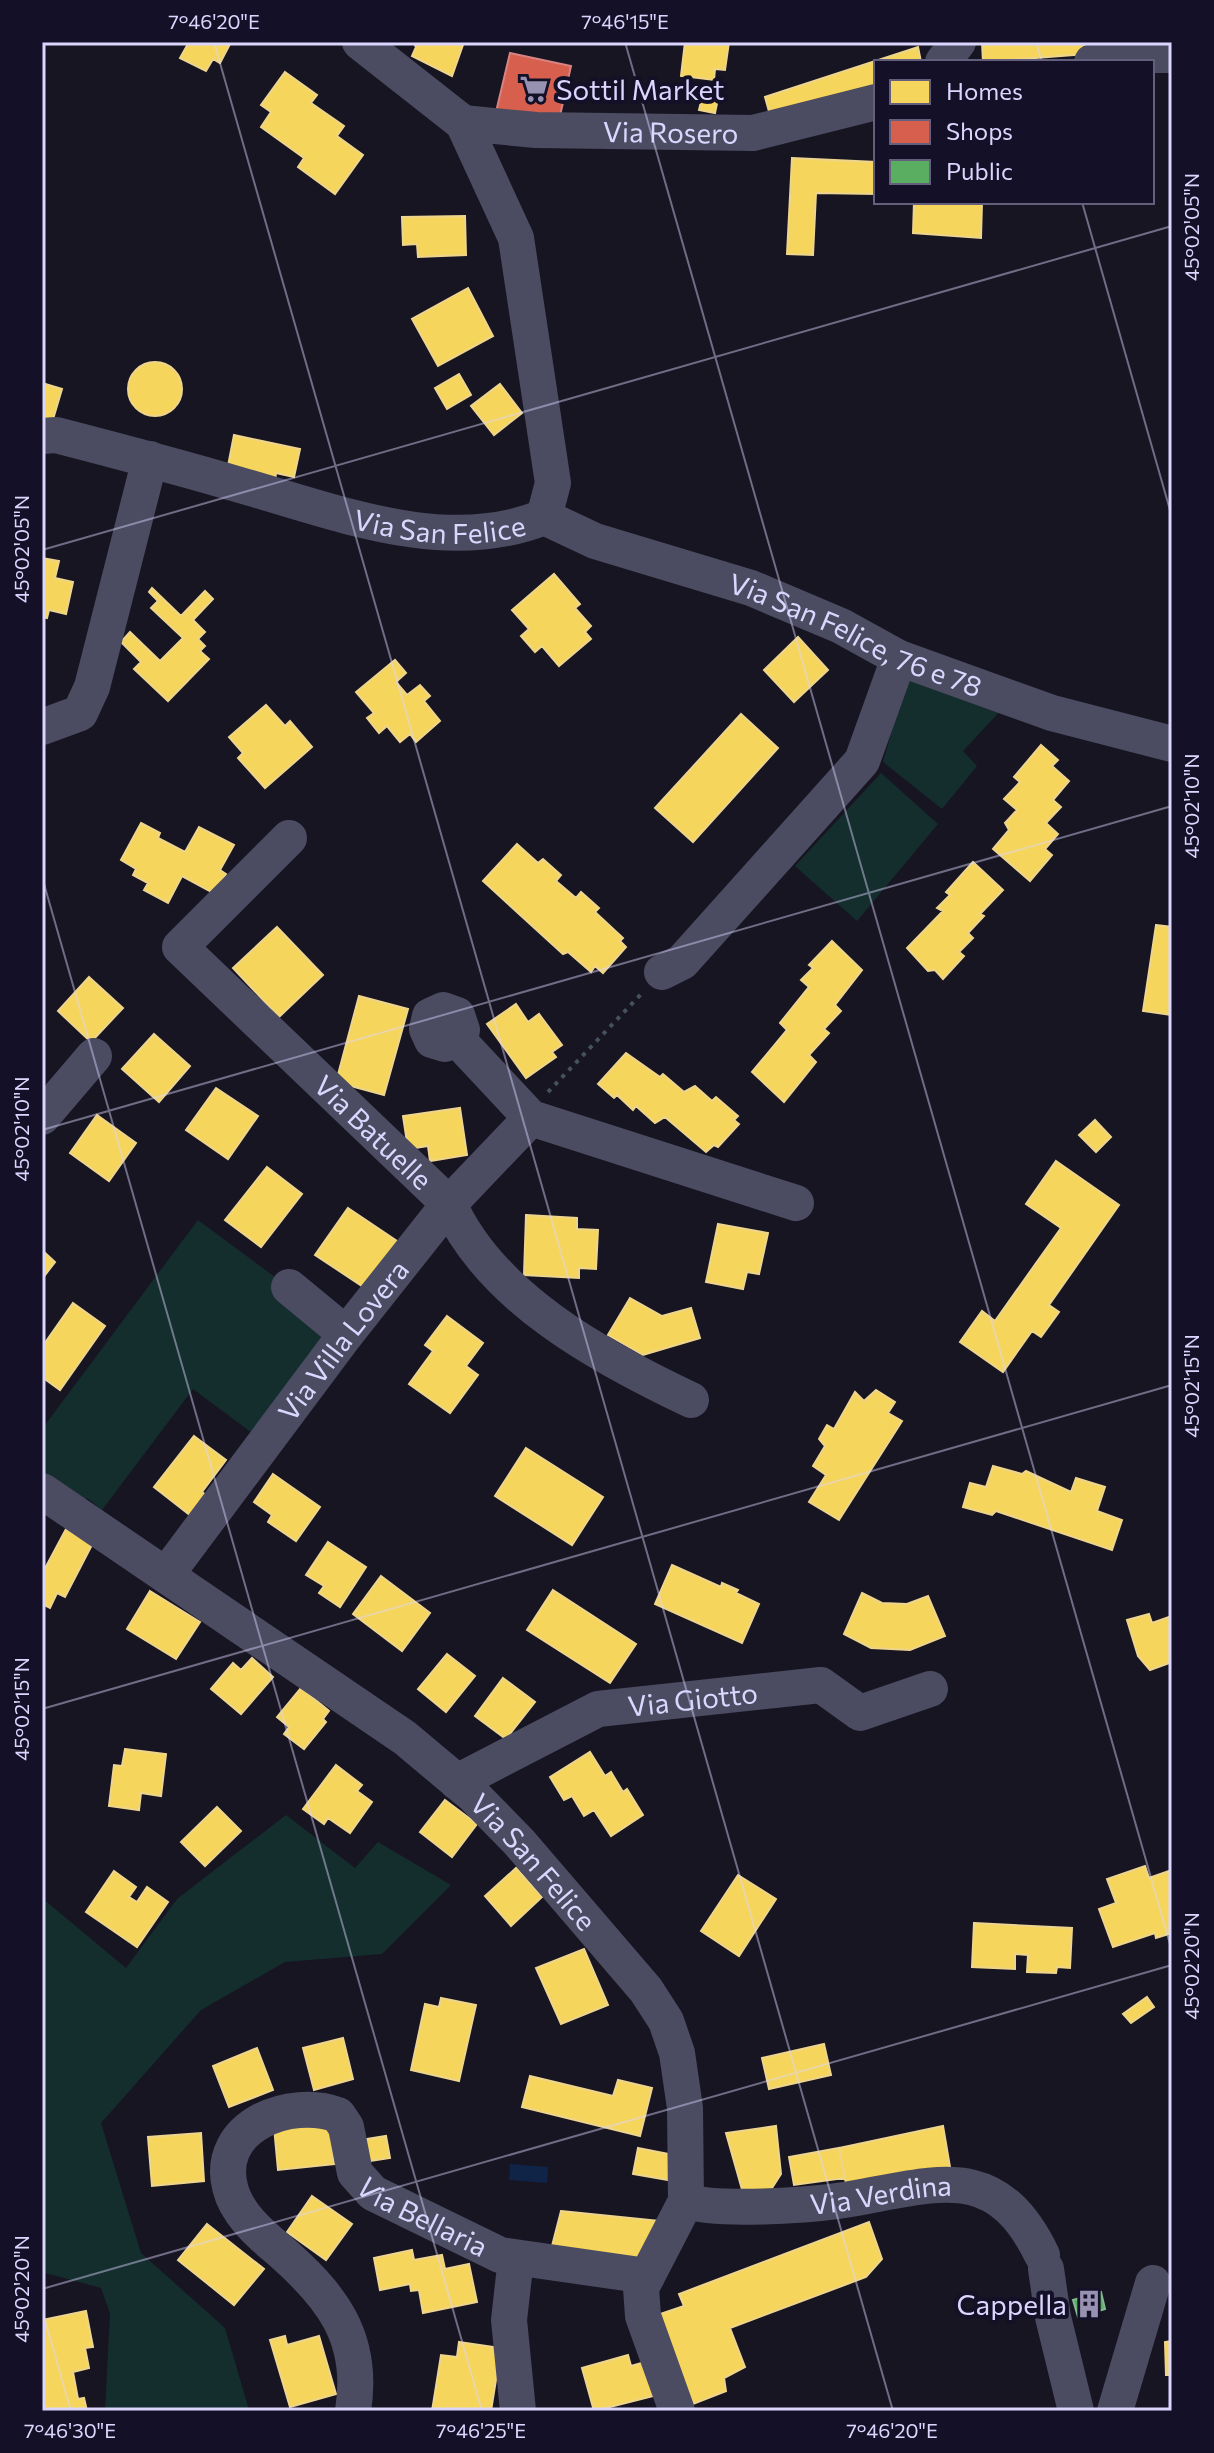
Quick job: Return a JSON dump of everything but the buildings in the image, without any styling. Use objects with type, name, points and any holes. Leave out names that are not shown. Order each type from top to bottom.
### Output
[{"type":"street","name":"Via San Felice","points":[[42,436],[56,435],[150,459],[385,526],[479,534],[513,530],[544,517],[553,483],[516,238],[463,123],[360,42]]},
{"type":"street","points":[[944,60],[958,42]]},
{"type":"street","points":[[1106,60],[1140,55],[1172,55]]},
{"type":"street","name":"Via Rosero","points":[[463,123],[536,130],[753,133],[874,103]]},
{"type":"street","points":[[42,727],[80,713],[92,687],[150,459]]},
{"type":"street","name":"Via San Felice, 76 e 78","points":[[544,517],[595,541],[751,588],[841,626],[899,658],[1052,713],[1172,744]]},
{"type":"street","points":[[662,972],[682,962],[862,761],[899,658]]},
{"type":"street","name":"Via Batuelle","points":[[289,838],[180,947],[449,1204],[458,1225],[488,1263],[557,1326],[616,1363],[691,1400]]},
{"type":"street","points":[[457,1039],[531,1118],[796,1203]]},
{"type":"street","points":[[42,1117],[94,1056]]},
{"type":"street","name":"Via Villa Lovera","points":[[166,1575],[346,1334],[449,1204],[531,1118]]},
{"type":"street","points":[[289,1287],[346,1334]]},
{"type":"street","name":"Via San Felice","points":[[42,1491],[392,1729],[457,1782],[519,1842],[627,1966],[666,2021],[677,2053],[685,2108],[686,2201],[641,2288],[643,2316],[677,2411]]},
{"type":"street","name":"Via Giotto","points":[[457,1782],[598,1709],[821,1685],[860,1713],[930,1689]]},
{"type":"street","name":"Via Bellaria","points":[[353,2411],[356,2367],[336,2311],[312,2278],[255,2230],[230,2188],[228,2164],[234,2146],[249,2128],[267,2117],[291,2111],[327,2111],[338,2115],[346,2127],[355,2173],[373,2193],[468,2241],[516,2258],[647,2276]]},
{"type":"street","name":"Via Verdina","points":[[686,2201],[721,2206],[853,2199],[903,2188],[957,2183],[985,2190],[1009,2206],[1028,2227],[1044,2262],[1053,2317],[1076,2411]]},
{"type":"street","points":[[516,2258],[509,2320],[518,2411]]},
{"type":"street","points":[[1115,2411],[1153,2283]]},
{"type":"path","points":[[531,1118],[535,1105],[662,972]]},
{"type":"green space","points":[[908,675],[1004,707],[963,751],[977,766],[942,809],[883,762]]},
{"type":"green space","points":[[881,773],[938,824],[857,921],[795,866]]},
{"type":"green space","points":[[198,1220],[283,1283],[331,1336],[256,1436],[193,1389],[102,1510],[87,1498],[83,1503],[42,1473],[42,1429]]},
{"type":"green space","points":[[286,1815],[355,1868],[378,1842],[451,1885],[382,1954],[285,1962],[201,2010],[101,2123],[141,2253],[225,2328],[249,2410],[105,2411],[110,2313],[101,2288],[42,2272],[42,1898],[126,1968],[177,1899]]},
{"type":"water","points":[[510,2164],[548,2167],[547,2183],[509,2180]]},
{"type":"place","name":"Sottil Market","points":[[534,89]]},
{"type":"place","name":"Cappella","points":[[1089,2304]]}]
